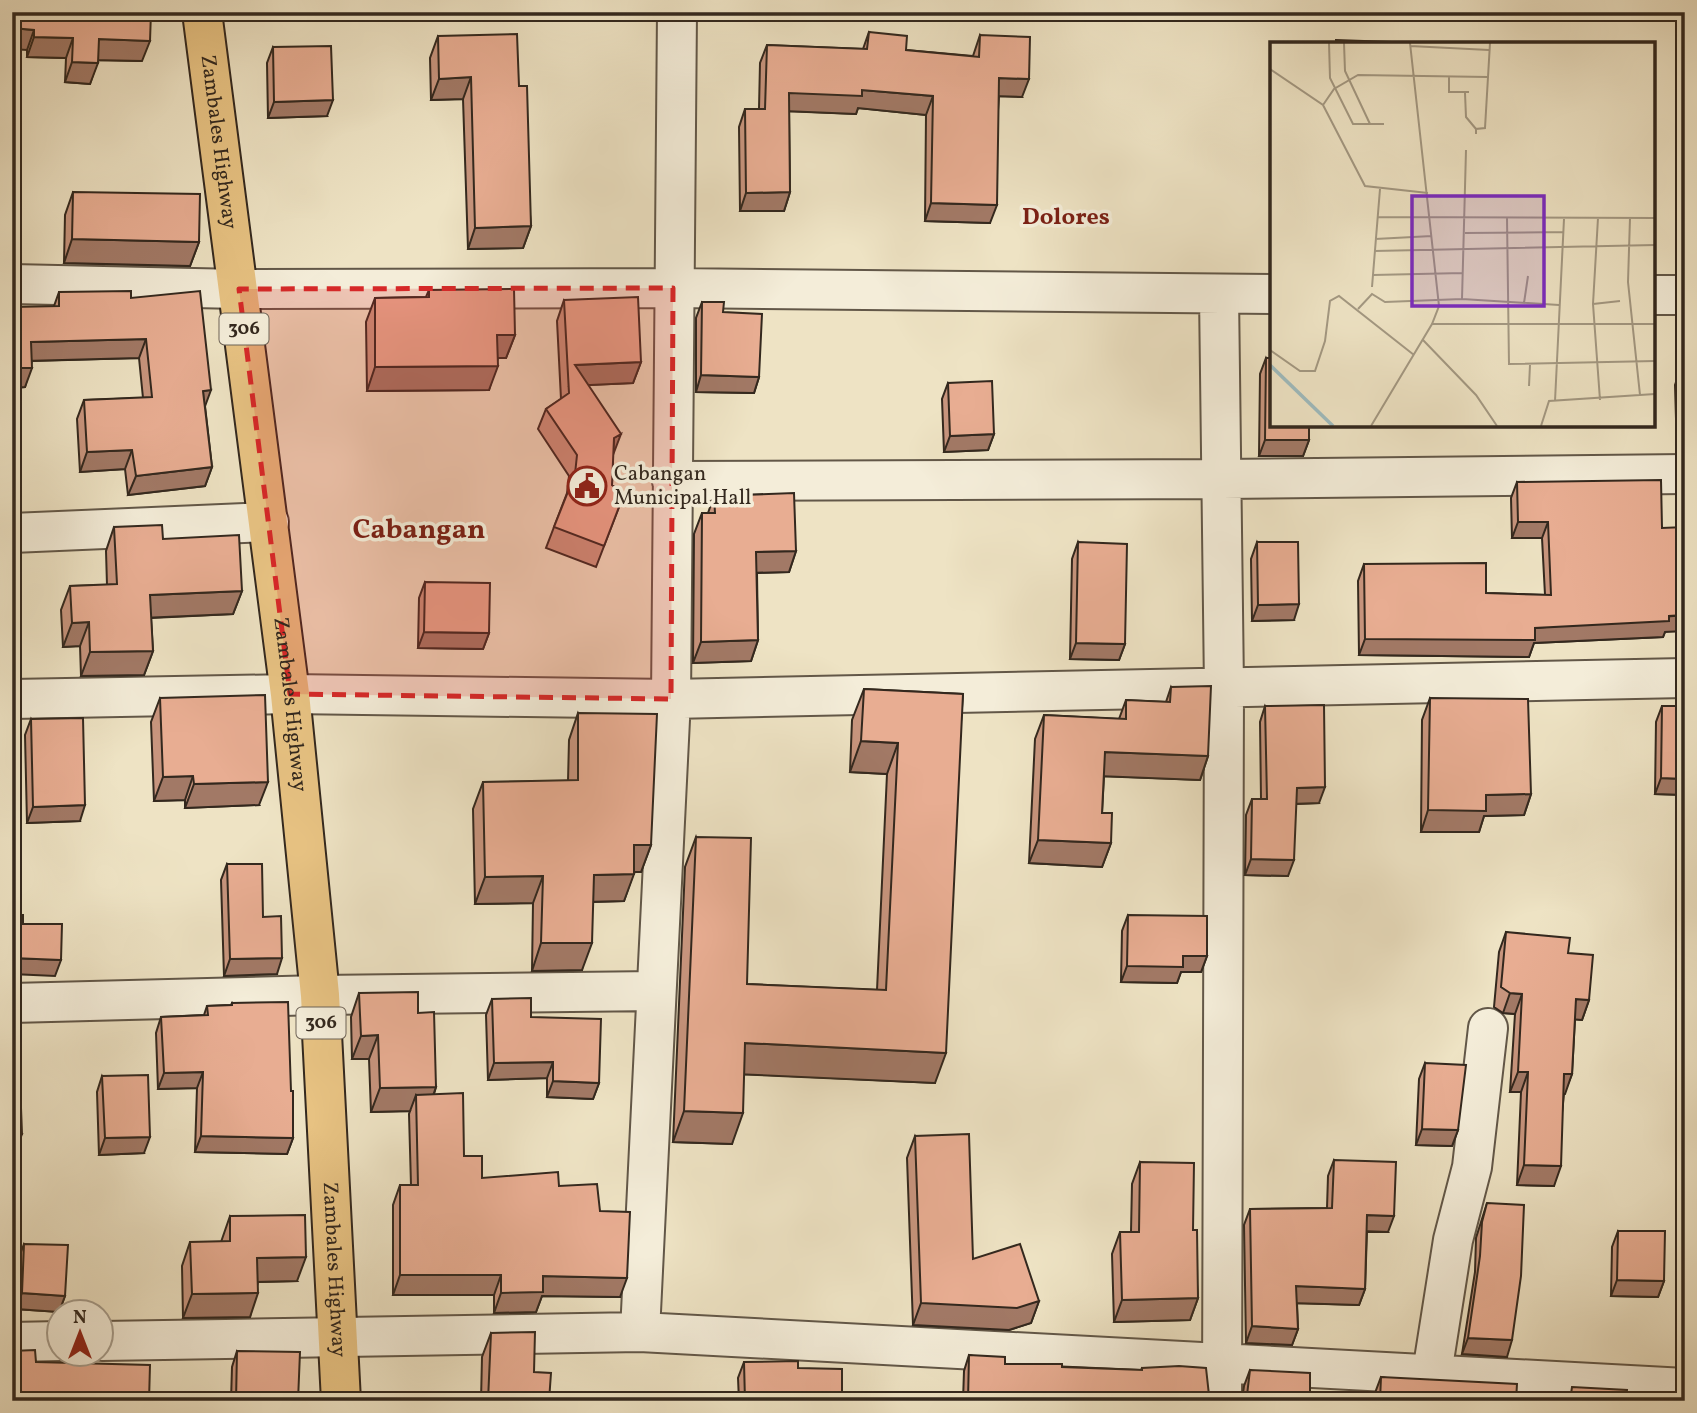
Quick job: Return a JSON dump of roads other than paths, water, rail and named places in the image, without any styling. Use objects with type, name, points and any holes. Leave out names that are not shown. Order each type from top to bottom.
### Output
[{"type":"main road","name":"Zambales Highway","points":[[202,12],[269,522],[320,995],[341,1401]]},
{"type":"street","points":[[640,1332],[671,699],[677,12]]},
{"type":"street","points":[[12,284],[239,289],[673,288],[1270,294]]},
{"type":"street","points":[[1219,294],[1224,688],[1222,1401]]},
{"type":"street","points":[[1655,295],[1685,295]]},
{"type":"street","points":[[672,481],[1685,474]]},
{"type":"street","points":[[12,533],[269,522]]},
{"type":"street","points":[[12,699],[289,694],[671,699],[1685,678]]},
{"type":"street","points":[[12,1003],[320,995],[656,992]]},
{"type":"street","points":[[1432,1373],[1453,1241],[1472,1167],[1488,1028]]},
{"type":"street","points":[[116,1340],[640,1332],[1685,1388]]},
{"type":"street","points":[[12,1342],[46,1341]]},
{"type":"place","name":"Cabangan Municipal Hall","points":[[587,486]]},
{"type":"district","name":"Dolores","points":[[1066,218]]},
{"type":"district","name":"Cabangan","points":[[419,530]]}]
